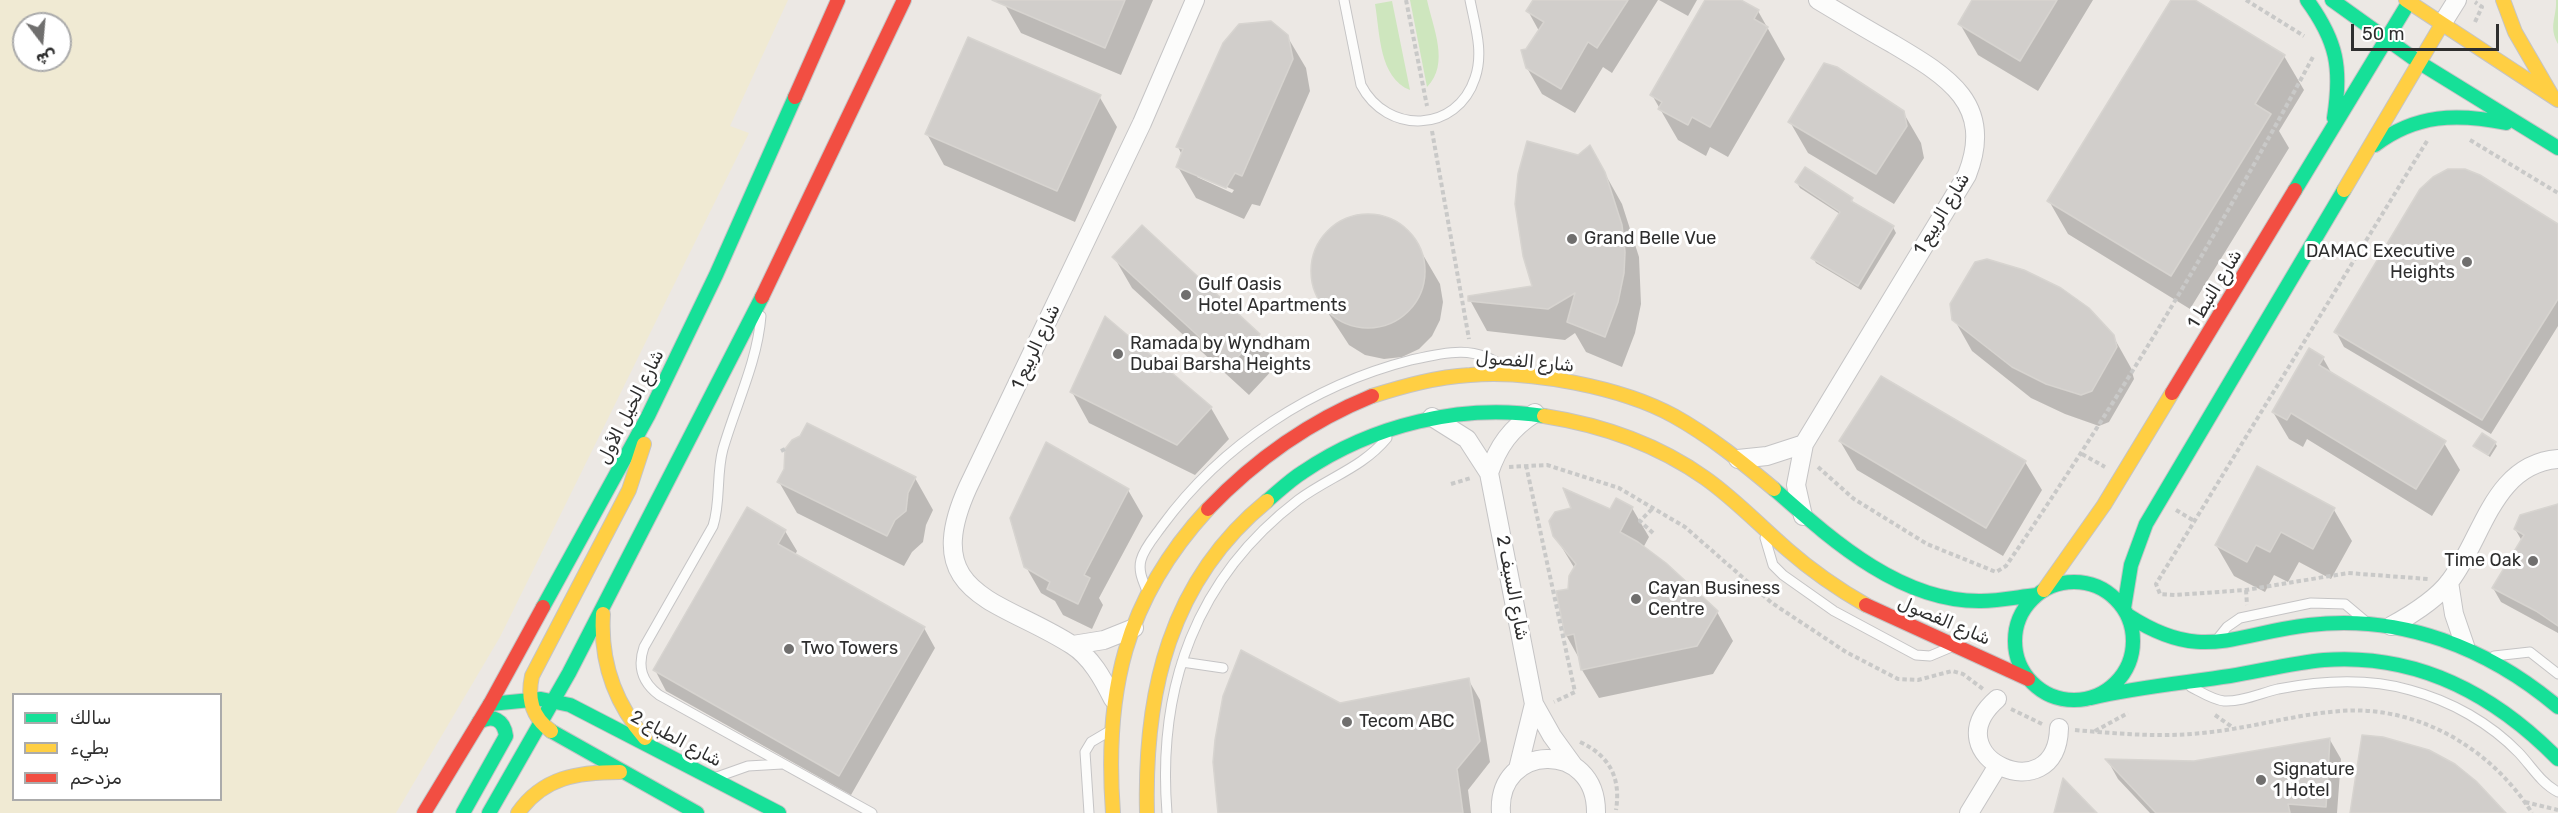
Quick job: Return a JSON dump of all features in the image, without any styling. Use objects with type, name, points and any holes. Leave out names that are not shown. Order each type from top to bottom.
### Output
[{"type":"street","name":"شارع الخيل الأول","points":[[424,813],[490,704],[648,416],[716,275],[837,0]]},
{"type":"street","points":[[489,813],[554,701],[761,299],[904,0]]},
{"type":"street","name":"شارع الربيع 1","points":[[1113,699],[1096,670],[1073,645],[977,595],[968,585],[956,562],[953,527],[968,487],[1160,85],[1195,0]]},
{"type":"street","name":"شارع الربيع 1","points":[[1803,516],[1796,485],[1804,444],[1967,175],[1975,156],[1977,136],[1973,116],[1966,100],[1942,74],[1818,0]]},
{"type":"street","points":[[2307,0],[2324,22],[2338,59],[2340,79],[2331,133]]},
{"type":"street","points":[[2332,0],[2420,63],[2558,148]]},
{"type":"street","points":[[2091,698],[2116,683],[2125,672],[2134,644],[2126,612],[2126,580],[2134,551],[2146,524],[2457,0]]},
{"type":"street","points":[[2504,0],[2515,32],[2555,98]]},
{"type":"street","points":[[2409,1],[2555,98]]},
{"type":"street","name":"شارع النبط 1","points":[[2040,593],[2104,506],[2409,1]]},
{"type":"street","points":[[2366,153],[2402,126],[2442,115],[2480,117],[2523,127]]},
{"type":"street","name":"شارع الفصول","points":[[1113,813],[1110,731],[1113,699],[1121,664],[1147,592],[1175,548],[1208,507],[1245,471],[1287,440],[1332,414],[1380,394],[1423,382],[1467,375],[1512,375],[1584,384],[1643,401],[1676,417],[1738,459],[1803,516],[1906,586],[1931,595],[1984,604],[2040,593]]},
{"type":"street","name":"شارع الفصول","points":[[1147,813],[1146,734],[1153,692],[1164,651],[1181,611],[1205,569],[1242,524],[1270,496],[1310,467],[1352,444],[1398,426],[1432,417],[1467,412],[1535,413],[1612,429],[1656,448],[1716,485],[1818,575],[1863,604],[1893,621],[1992,661],[2028,679]]},
{"type":"street","points":[[1489,472],[1498,448],[1508,435],[1535,413]]},
{"type":"street","points":[[648,416],[642,454],[629,490],[532,676],[528,699],[533,713],[541,723],[562,738],[691,811]]},
{"type":"street","name":"شارع السيف 2","points":[[1432,417],[1467,439],[1489,472],[1534,704],[1552,736],[1592,786],[1596,813]]},
{"type":"street","points":[[1738,459],[1767,456],[1804,444]]},
{"type":"street","points":[[2391,626],[2422,606],[2450,582],[2509,481],[2527,467],[2546,460],[2558,459]]},
{"type":"street","points":[[2558,707],[2519,676],[2488,657],[2465,646],[2429,634],[2368,624],[2310,625],[2215,643],[2190,645],[2147,630],[2126,612],[2112,595],[2096,586],[2079,582],[2061,583],[2040,593],[2025,607],[2014,636],[2020,666],[2028,679],[2041,691],[2057,698],[2074,701],[2148,685],[2220,677],[2327,659],[2361,658],[2395,662],[2433,672],[2479,693],[2504,708],[2535,734],[2558,759]]},
{"type":"street","points":[[2450,582],[2454,614],[2465,646]]},
{"type":"street","points":[[604,605],[602,643],[610,681],[627,716],[653,747]]},
{"type":"street","points":[[1073,645],[1104,640],[1134,628]]},
{"type":"street","points":[[549,644],[544,663],[550,674],[563,675],[571,668]]},
{"type":"street","name":"شارع الطباع 2","points":[[490,704],[528,699],[554,701],[578,708],[778,813]]},
{"type":"street","points":[[1997,699],[1984,714],[1979,733],[1981,746],[1987,758],[1997,767],[2009,772],[2022,773],[2041,766],[2054,753],[2059,741],[2059,728]]},
{"type":"street","name":"شارع السيف 2","points":[[1501,813],[1505,785],[1518,769],[1534,704]]},
{"type":"street","points":[[463,813],[506,736],[503,723],[498,719],[491,717],[479,722]]},
{"type":"street","points":[[1518,769],[1545,758],[1560,759],[1573,765]]},
{"type":"street","points":[[1969,813],[1997,767]]},
{"type":"street","points":[[518,813],[534,792],[564,776],[593,771],[625,772]]},
{"type":"lane","points":[[1344,0],[1361,85],[1367,96],[1381,110],[1400,119],[1430,120],[1457,105],[1472,87],[1476,75],[1479,48],[1470,0]]},
{"type":"lane","points":[[761,299],[756,351],[722,454],[717,506],[712,526],[644,647],[640,669],[644,679],[659,695],[872,813]]},
{"type":"lane","points":[[1147,592],[1140,568],[1147,547],[1184,497],[1252,435],[1295,407],[1341,384],[1389,366],[1455,351],[1472,352],[1493,360],[1512,375]]},
{"type":"lane","points":[[1167,813],[1165,741],[1170,706],[1182,662],[1206,606],[1247,547],[1272,522],[1299,499],[1371,456],[1398,426]]},
{"type":"lane","points":[[1762,527],[1770,558],[1778,571],[1834,611],[1920,656],[1930,656],[1953,647]]},
{"type":"lane","points":[[2215,643],[2227,627],[2240,618],[2311,603],[2345,604],[2368,624]]},
{"type":"lane","points":[[2488,657],[2530,652],[2558,674]]},
{"type":"lane","points":[[1182,662],[1222,668]]},
{"type":"lane","points":[[2178,681],[2226,701],[2294,686],[2323,683],[2352,682],[2408,689],[2449,704],[2495,732],[2519,753],[2546,784],[2558,792]]},
{"type":"lane","points":[[1089,813],[1086,752],[1091,742],[1110,731]]},
{"type":"lane","points":[[713,779],[748,766],[784,764]]},
{"type":"path","points":[[1406,0],[1472,352]]},
{"type":"path","points":[[2246,0],[2309,39]]},
{"type":"path","points":[[1804,444],[1817,467],[1854,499],[1928,543],[1996,572],[2006,566],[2082,454],[2264,148],[2319,46],[2338,59]]},
{"type":"path","points":[[2429,137],[2156,584],[2160,594],[2175,595],[2246,590],[2348,573],[2450,582]]},
{"type":"path","points":[[2467,138],[2558,193]]},
{"type":"path","points":[[1526,465],[1575,692],[1555,700],[1556,710]]},
{"type":"path","points":[[1653,533],[1640,521],[1654,507]]},
{"type":"path","points":[[2094,732],[2133,711]]},
{"type":"path","points":[[2207,711],[2235,729]]},
{"type":"path","points":[[1576,740],[1595,750],[1610,765],[1618,789],[1615,813]]},
{"type":"path","points":[[2525,802],[2558,810]]},
{"type":"green space","points":[[1410,0],[1427,0],[1436,34],[1438,68],[1427,87]]},
{"type":"green space","points":[[2556,0],[2558,0],[2558,44],[2553,27]]},
{"type":"green space","points":[[1392,1],[1410,90],[1392,76],[1380,41],[1375,4]]},
{"type":"sand","points":[[0,0],[788,0],[730,126],[749,133],[500,637],[396,813],[0,813]]},
{"type":"building","points":[[992,0],[1125,0],[1105,48]]},
{"type":"building","points":[[1533,0],[1628,0],[1597,48],[1588,42],[1561,89],[1526,68],[1521,50],[1526,49],[1544,22],[1526,11]]},
{"type":"building","points":[[1705,0],[1741,0],[1759,10],[1754,19],[1768,27],[1710,127],[1692,117],[1688,125],[1658,109],[1662,102],[1650,95]]},
{"type":"building","points":[[1972,0],[2057,0],[2020,61],[1958,24]]},
{"type":"building","points":[[2171,0],[2195,0],[2285,55],[2255,104],[2271,114],[2171,276],[2047,201]]},
{"type":"building","points":[[1271,21],[1288,35],[1293,59],[1242,176],[1235,173],[1226,188],[1176,167],[1183,149],[1176,147],[1223,43],[1239,24]]},
{"type":"building","points":[[968,37],[1101,95],[1057,191],[925,134]]},
{"type":"building","points":[[1824,63],[1837,67],[1904,111],[1907,126],[1876,174],[1788,122]]},
{"type":"building","name":"Grand Belle Vue","points":[[1527,141],[1578,155],[1590,145],[1605,172],[1622,225],[1625,252],[1624,273],[1618,302],[1605,337],[1567,322],[1575,293],[1548,309],[1468,301],[1468,296],[1532,286],[1523,256],[1515,204],[1518,174]]},
{"type":"building","points":[[1805,167],[1853,198],[1851,201],[1894,226],[1858,286],[1811,258],[1840,212],[1795,182]]},
{"type":"building","name":"DAMAC Executive Heights","points":[[2448,169],[2465,169],[2480,175],[2558,224],[2558,299],[2482,420],[2334,332],[2420,189],[2433,177]]},
{"type":"building","points":[[1368,214],[1390,218],[1408,231],[1421,249],[1425,271],[1421,293],[1408,311],[1390,324],[1368,328],[1346,324],[1328,311],[1315,293],[1311,271],[1315,249],[1328,231],[1346,218]]},
{"type":"building","name":"Gulf Oasis Hotel Apartments","points":[[1142,225],[1260,334],[1230,365],[1112,257]]},
{"type":"building","points":[[1987,259],[2024,270],[2061,288],[2089,308],[2114,335],[2117,347],[2092,391],[2081,395],[2046,384],[2012,367],[1952,320],[1950,304],[1975,262]]},
{"type":"building","name":"Ramada by Wyndham Dubai Barsha Heights","points":[[1105,316],[1212,407],[1177,445],[1070,392]]},
{"type":"building","points":[[2309,348],[2324,357],[2319,365],[2446,441],[2416,489],[2291,413],[2287,420],[2272,412]]},
{"type":"building","points":[[1881,376],[2026,461],[1986,528],[1839,441]]},
{"type":"building","points":[[807,423],[916,477],[908,493],[906,511],[895,520],[887,536],[777,482],[784,469],[785,449],[792,440],[800,436]]},
{"type":"building","points":[[2482,433],[2496,442],[2488,455],[2473,446]]},
{"type":"building","points":[[1046,442],[1129,489],[1084,575],[1090,578],[1078,604],[1047,589],[1050,582],[1024,567],[1010,518]]},
{"type":"building","points":[[2257,466],[2335,508],[2313,549],[2281,532],[2270,552],[2256,545],[2247,562],[2215,545]]},
{"type":"building","name":"Cayan Business Centre","points":[[1563,488],[1610,509],[1616,498],[1633,507],[1620,532],[1666,563],[1718,611],[1697,646],[1581,670],[1574,634],[1565,636],[1556,591],[1568,589],[1569,576],[1576,564],[1553,536],[1549,521],[1555,512],[1571,508]]},
{"type":"building","name":"Time Oak","points":[[2558,504],[2558,626],[2536,611],[2492,588],[2524,535],[2514,529],[2520,515]]},
{"type":"building","name":"Two Towers","points":[[747,507],[786,530],[778,544],[925,627],[839,776],[653,670]]},
{"type":"building","name":"Tecom ABC","points":[[1241,650],[1340,703],[1469,678],[1480,741],[1457,769],[1463,813],[1218,813],[1213,762],[1215,740],[1223,696]]},
{"type":"building","points":[[2362,735],[2383,737],[2429,750],[2455,764],[2476,781],[2506,813],[2350,813]]},
{"type":"building","points":[[2330,738],[2326,807],[2288,804],[2290,813],[2156,813],[2105,759],[2194,761]]},
{"type":"building","points":[[2063,778],[2097,813],[2054,813]]},
{"type":"traffic: fast","points":[[2307,0],[2325,29],[2335,56],[2337,84],[2334,118]]},
{"type":"traffic: fast","points":[[2332,0],[2420,63],[2558,148]]},
{"type":"traffic: fast","points":[[2295,190],[2409,2]]},
{"type":"traffic: fast","points":[[543,607],[648,416],[716,275],[795,97]]},
{"type":"traffic: fast","points":[[2375,145],[2406,127],[2437,119],[2454,117],[2506,123]]},
{"type":"traffic: fast","points":[[2124,608],[2131,565],[2146,524],[2344,190]]},
{"type":"traffic: fast","points":[[489,813],[569,673],[762,297]]},
{"type":"traffic: fast","points":[[1267,501],[1298,475],[1330,456],[1388,430],[1450,416],[1481,413],[1544,416]]},
{"type":"traffic: fast","points":[[1774,489],[1843,547],[1868,564],[1922,591],[1951,599],[1981,601],[2036,595]]},
{"type":"traffic: fast","points":[[2074,582],[2097,586],[2116,599],[2129,618],[2133,641],[2129,664],[2116,683],[2097,696],[2074,700],[2051,696],[2032,683],[2019,664],[2015,641],[2019,618],[2032,599],[2051,586],[2074,582]]},
{"type":"traffic: fast","points":[[2129,616],[2155,630],[2198,642],[2218,642],[2282,629],[2344,623],[2377,625],[2410,631],[2473,652],[2531,686],[2558,707]]},
{"type":"traffic: fast","points":[[2091,698],[2312,661],[2358,660],[2391,663],[2452,682],[2481,697],[2508,715],[2558,759]]},
{"type":"traffic: fast","points":[[490,704],[541,699],[570,705],[779,813]]},
{"type":"traffic: fast","points":[[463,813],[506,736],[503,726],[497,720],[489,719],[479,722]]},
{"type":"traffic: fast","points":[[551,731],[697,813]]},
{"type":"traffic: slow","points":[[2406,0],[2558,100]]},
{"type":"traffic: slow","points":[[2503,0],[2515,32],[2551,94]]},
{"type":"traffic: slow","points":[[2344,190],[2442,24]]},
{"type":"traffic: slow","points":[[1372,396],[1432,380],[1494,374],[1547,378],[1602,389],[1674,416],[1713,441],[1774,489]]},
{"type":"traffic: slow","points":[[2044,590],[2104,505],[2172,393]]},
{"type":"traffic: slow","points":[[1544,416],[1608,431],[1648,446],[1687,466],[1727,495],[1806,565],[1866,605]]},
{"type":"traffic: slow","points":[[551,731],[539,720],[532,707],[530,692],[532,676],[629,490],[644,444]]},
{"type":"traffic: slow","points":[[1147,813],[1147,768],[1151,725],[1158,683],[1169,642],[1185,603],[1206,567],[1234,532],[1267,501]]},
{"type":"traffic: slow","points":[[1113,813],[1112,728],[1117,688],[1126,650],[1139,614],[1156,578],[1179,543],[1208,509]]},
{"type":"traffic: slow","points":[[603,614],[604,649],[611,680],[625,710],[645,738]]},
{"type":"traffic: slow","points":[[518,813],[539,791],[550,784],[576,775],[620,772]]},
{"type":"traffic: jam","points":[[795,97],[838,0]]},
{"type":"traffic: jam","points":[[762,297],[904,0]]},
{"type":"traffic: jam","points":[[2172,393],[2295,190]]},
{"type":"traffic: jam","points":[[1208,509],[1244,474],[1304,430],[1372,396]]},
{"type":"traffic: jam","points":[[1866,605],[2028,679]]},
{"type":"traffic: jam","points":[[424,813],[490,704],[543,607]]},
{"type":"place","name":"Grand Belle Vue","points":[[1572,239]]},
{"type":"place","name":"DAMAC Executive Heights","points":[[2467,262]]},
{"type":"place","name":"Gulf Oasis Hotel Apartments","points":[[1186,295]]},
{"type":"place","name":"Ramada by Wyndham Dubai Barsha Heights","points":[[1118,354]]},
{"type":"place","name":"Time Oak","points":[[2533,561]]},
{"type":"place","name":"Cayan Business Centre","points":[[1636,599]]},
{"type":"place","name":"Two Towers","points":[[789,649]]},
{"type":"place","name":"Tecom ABC","points":[[1347,722]]},
{"type":"place","name":"Signature 1 Hotel","points":[[2261,780]]}]
